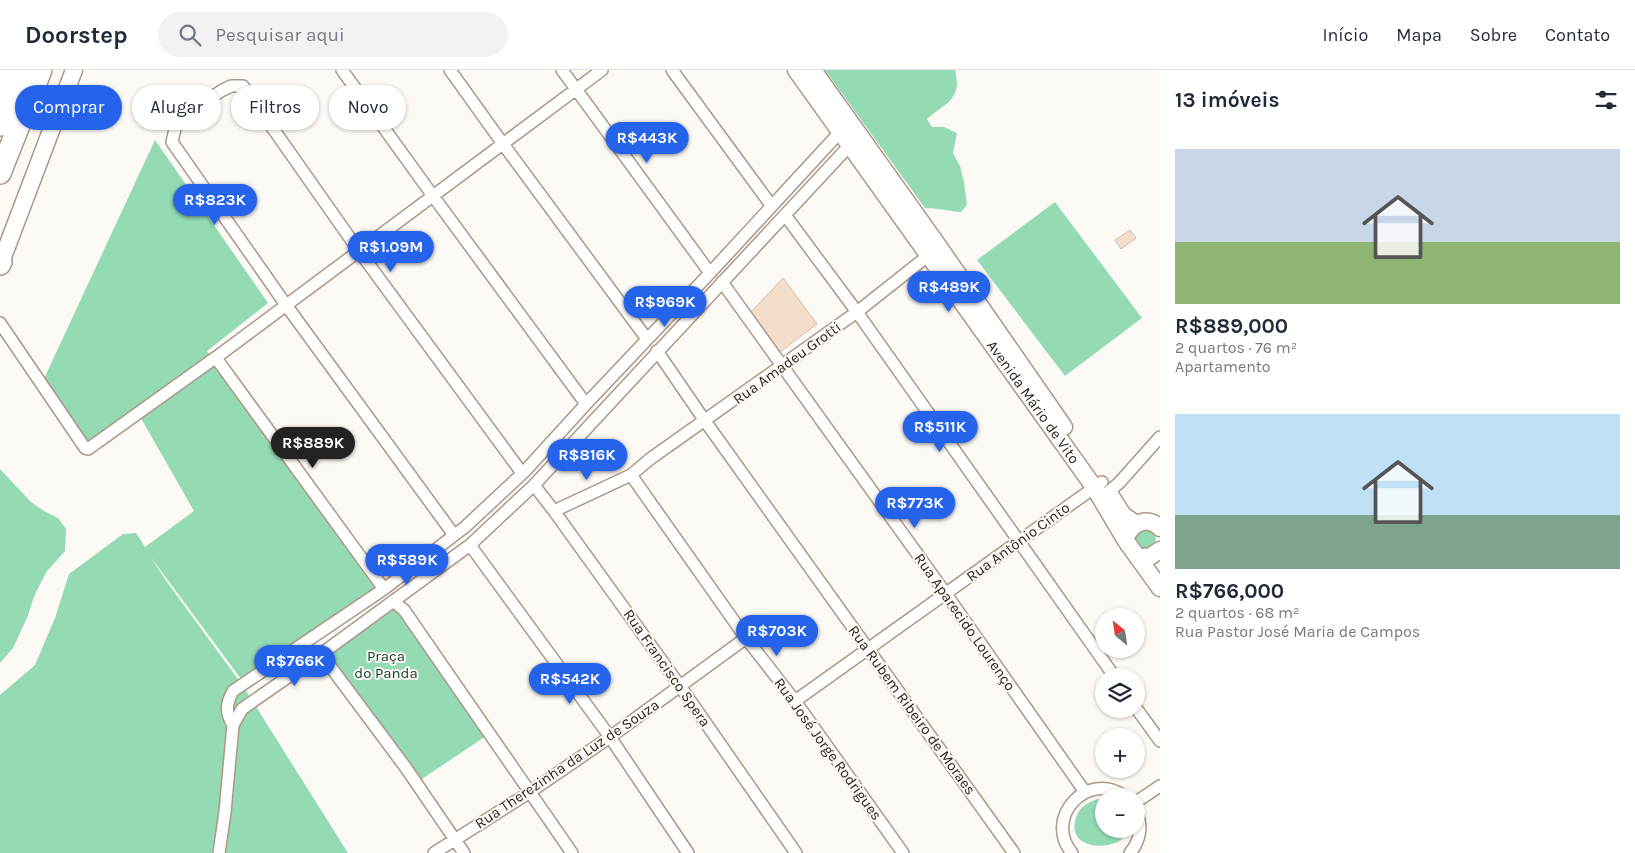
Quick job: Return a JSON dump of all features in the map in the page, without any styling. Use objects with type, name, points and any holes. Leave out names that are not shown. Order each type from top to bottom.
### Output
[{"type":"highway","points":[[0,88],[5,70]]},
{"type":"highway","points":[[0,125],[22,70]]},
{"type":"highway","points":[[0,173],[40,70]]},
{"type":"main road","points":[[0,263],[74,70]]},
{"type":"main road","name":"Avenida Mário de Vito","points":[[796,70],[841,131],[858,148]]},
{"type":"main road","name":"Avenida Mário de Vito","points":[[813,70],[858,148],[1101,490],[1124,515],[1152,523]]},
{"type":"main road","name":"Avenida Mário de Vito","points":[[1101,490],[1126,541],[1160,588]]},
{"type":"main road","points":[[1126,541],[1131,528],[1152,523]]},
{"type":"main road","points":[[1138,558],[1159,555]]},
{"type":"street","points":[[342,70],[586,404]]},
{"type":"street","points":[[450,70],[647,339]]},
{"type":"street","points":[[562,70],[710,273]]},
{"type":"street","points":[[0,323],[86,449],[216,358],[602,70]]},
{"type":"street","points":[[672,70],[771,205]]},
{"type":"street","points":[[454,535],[286,305],[172,142],[175,128],[180,119],[221,91],[231,86],[242,86],[359,251],[522,473]]},
{"type":"street","points":[[233,725],[226,710],[233,691],[384,589],[465,527],[522,473],[841,131]]},
{"type":"street","points":[[219,853],[225,812],[233,725],[242,709],[470,545],[534,485],[785,215],[858,148]]},
{"type":"street","points":[[785,215],[857,312],[1108,668]]},
{"type":"street","name":"Rua Amadeu Grotti","points":[[554,511],[631,474],[857,312],[933,251]]},
{"type":"street","name":"Rua Aparecido Lourenço","points":[[722,282],[946,594],[1085,792]]},
{"type":"street","name":"Rua Rubem Ribeiro de Moraes","points":[[647,339],[657,339],[660,345],[657,351],[705,421],[1014,853]]},
{"type":"street","points":[[216,358],[384,589]]},
{"type":"street","name":"Rua Antônio Cinto","points":[[795,701],[946,594],[1018,540],[1101,490],[1119,483],[1160,437]]},
{"type":"street","name":"Rua Francisco Spera","points":[[522,473],[521,483],[528,487],[534,485],[554,511],[680,686],[796,853]]},
{"type":"street","name":"Rua José Jorge Rodrigues","points":[[631,474],[746,638],[795,701],[903,853]]},
{"type":"street","points":[[470,545],[610,737],[688,853]]},
{"type":"street","points":[[384,589],[382,593],[384,600],[388,602],[393,601],[404,610],[572,853]]},
{"type":"street","name":"Rua Therezinha da Luz de Souza","points":[[434,853],[530,792],[610,737],[746,638]]},
{"type":"street","points":[[321,654],[406,768],[464,853]]},
{"type":"street","points":[[1143,718],[1160,741]]},
{"type":"street","points":[[1145,796],[1160,786]]},
{"type":"street","points":[[1070,852],[1063,835],[1064,818],[1068,807],[1085,792],[1095,790]]},
{"type":"street","points":[[1130,853],[1138,838]]},
{"type":"green space","points":[[825,70],[955,70],[957,88],[951,100],[927,119],[932,127],[944,127],[957,133],[953,153],[960,166],[967,205],[961,212],[925,208]]},
{"type":"green space","points":[[155,140],[268,303],[207,351],[381,590],[244,683],[150,556],[243,686],[348,853],[0,853],[0,695],[35,665],[55,618],[69,574],[123,534],[136,533],[145,547],[194,511],[138,413],[87,448],[42,383]]},
{"type":"green space","points":[[1055,202],[1142,318],[1065,376],[977,260]]},
{"type":"green space","points":[[0,469],[31,502],[58,518],[66,529],[65,551],[47,571],[35,594],[27,618],[13,648],[0,663]]},
{"type":"green space","points":[[1147,527],[1155,534],[1156,541],[1148,548],[1142,549],[1134,541],[1135,534]]},
{"type":"green space","name":"Praça do Panda","points":[[391,602],[404,610],[489,734],[416,783],[321,654]]},
{"type":"green space","points":[[1095,800],[1095,838],[1123,838],[1106,845],[1096,846],[1078,838],[1075,830],[1076,818],[1079,811],[1087,803]]},
{"type":"building","points":[[1130,230],[1136,238],[1121,249],[1115,240]]},
{"type":"building","points":[[783,278],[817,324],[780,352],[751,312]]}]
